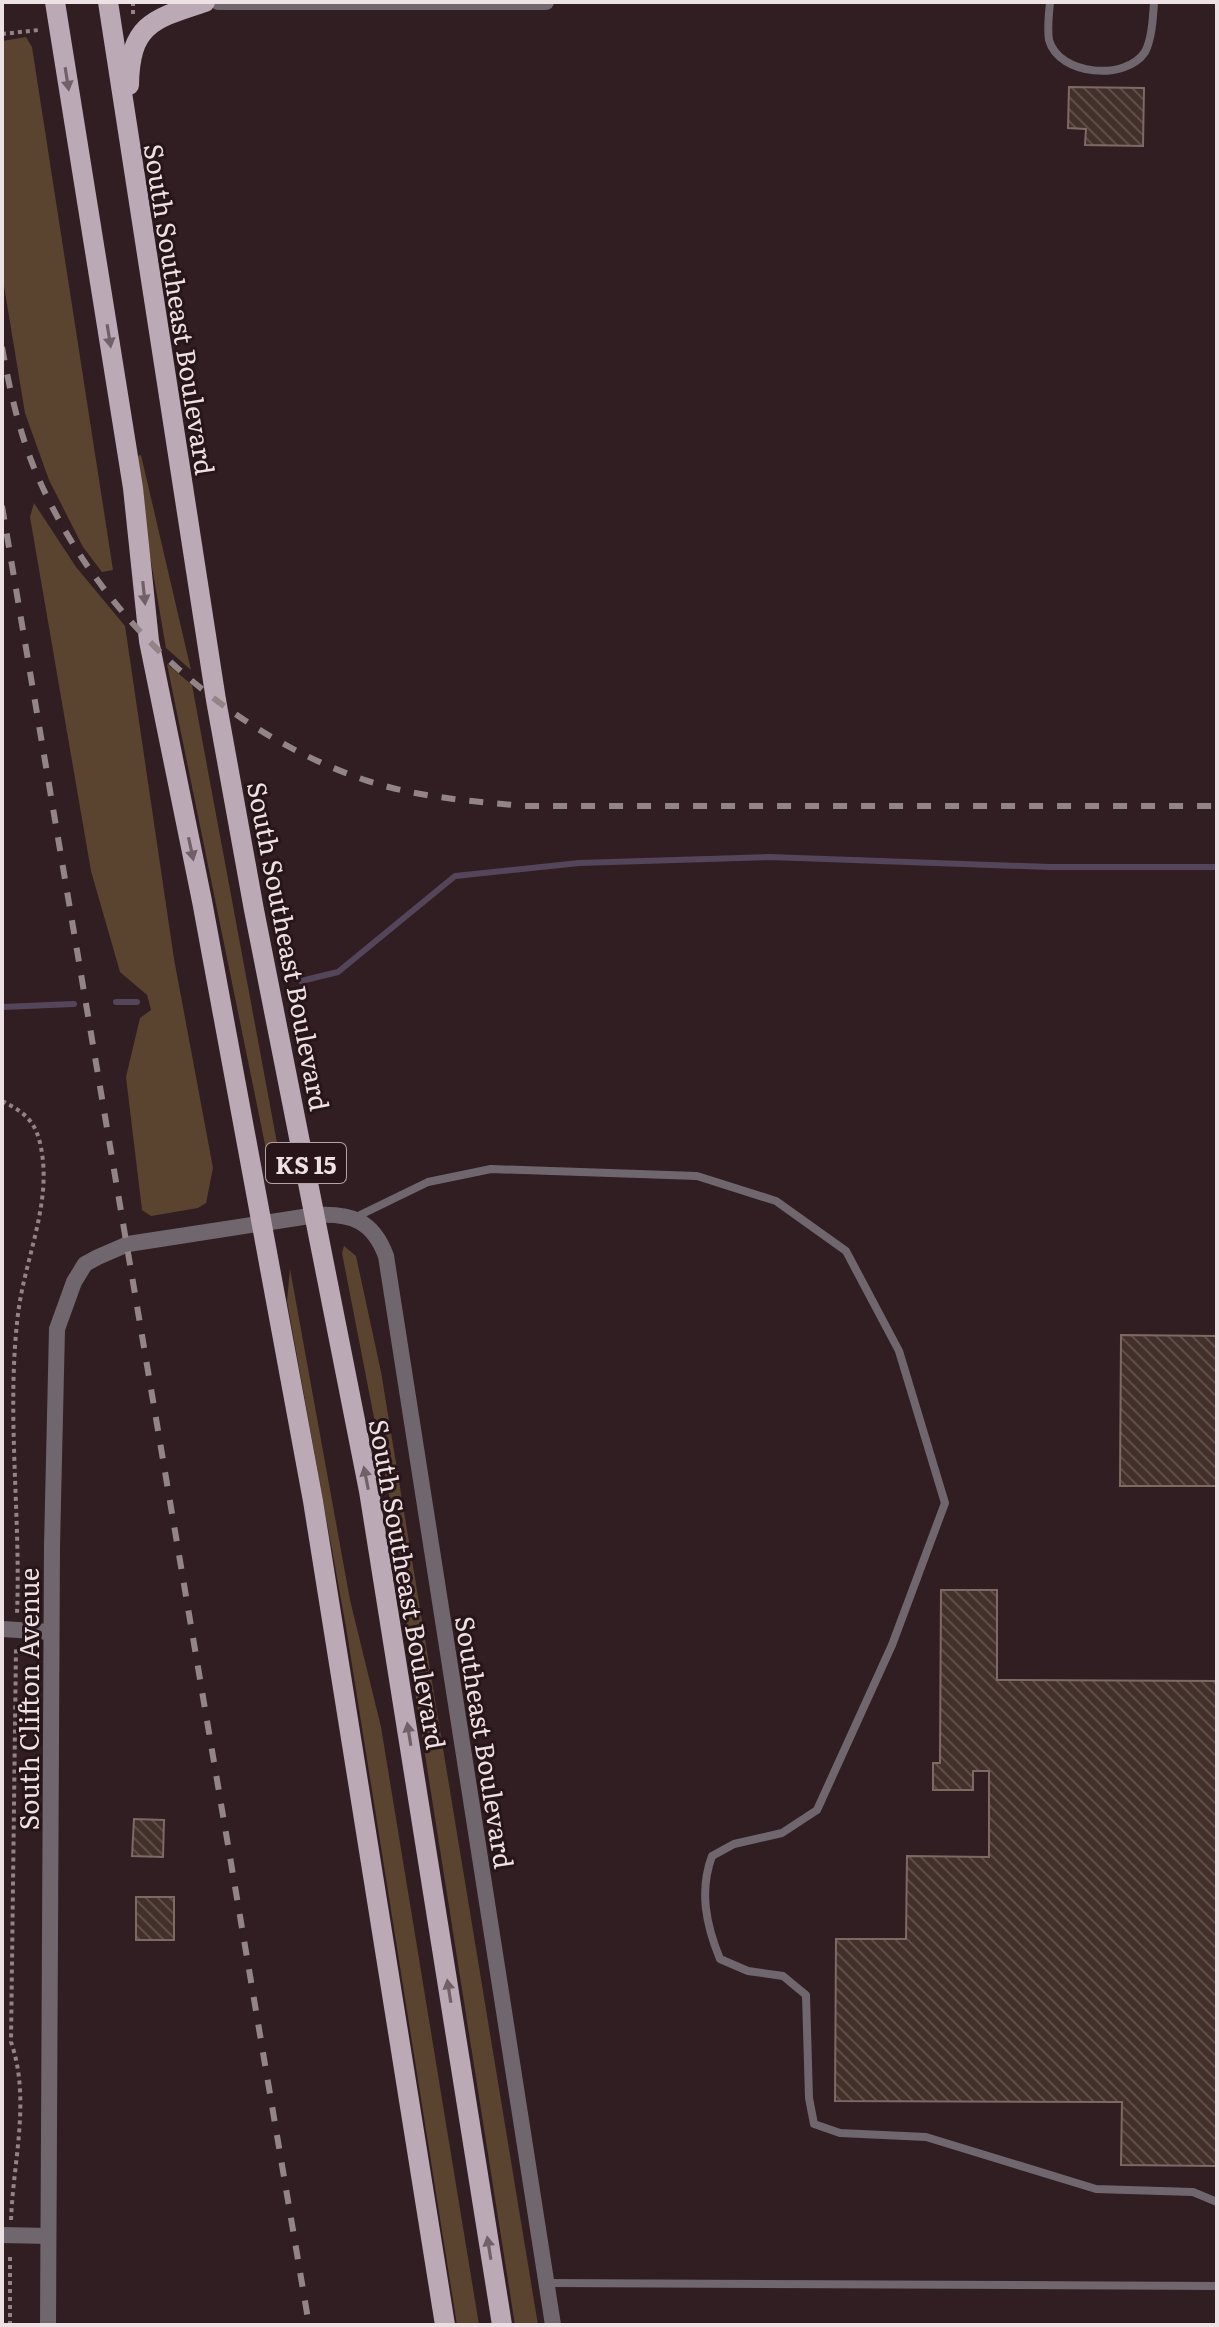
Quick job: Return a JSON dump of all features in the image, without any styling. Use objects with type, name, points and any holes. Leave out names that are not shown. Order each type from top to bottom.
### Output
[{"type":"main road","name":"KS 15","points":[[55,2],[133,488],[149,641],[316,1516],[445,2325]]},
{"type":"main road","name":"South Southeast Boulevard","points":[[108,2],[216,700],[371,1506],[502,2325]]},
{"type":"main road","points":[[129,137],[130,63],[142,29],[166,14],[205,2]]},
{"type":"street","points":[[218,2],[546,2]]},
{"type":"street","points":[[316,1215],[341,1213],[356,1217]]},
{"type":"street","name":"South Clifton Avenue","points":[[48,2325],[51,1632],[56,1344],[65,1300],[85,1264],[128,1244],[316,1215]]},
{"type":"street","name":"Southeast Boulevard","points":[[356,1217],[379,1238],[386,1256],[553,2325]]},
{"type":"street","points":[[9,1630],[51,1632]]},
{"type":"street","points":[[6,2235],[48,2236]]},
{"type":"lane","points":[[1050,2],[1049,35],[1053,47],[1069,62],[1095,70],[1118,70],[1138,60],[1148,44],[1154,2]]},
{"type":"lane","points":[[356,1217],[428,1182],[491,1169],[697,1176],[776,1201],[846,1251],[899,1351],[945,1503],[892,1645],[817,1810],[782,1833],[734,1844],[712,1856],[704,1878],[708,1930],[720,1959],[748,1971],[783,1976],[806,1995],[809,2098],[814,2124],[840,2133],[926,2137],[1096,2189],[1193,2192],[1217,2202]]},
{"type":"lane","points":[[546,2283],[1217,2286]]},
{"type":"path","points":[[2,1101],[22,1111],[33,1123],[43,1165],[37,1229],[18,1313],[9,1630],[11,2042],[18,2076],[19,2156],[6,2235],[10,2325]]},
{"type":"shaded area","points":[[26,37],[32,47],[113,570],[102,572],[83,547],[49,480],[25,413],[2,274],[2,41]]},
{"type":"shaded area","points":[[141,455],[191,670],[166,648],[133,457]]},
{"type":"shaded area","points":[[34,503],[76,567],[125,626],[174,959],[213,1168],[206,1203],[198,1208],[151,1216],[142,1210],[126,1077],[140,1018],[151,1010],[147,995],[120,972],[91,871],[30,517]]},
{"type":"shaded area","points":[[167,664],[192,685],[277,1143],[278,1172],[269,1164]]},
{"type":"shaded area","points":[[344,1246],[356,1256],[381,1372],[538,2325],[515,2325],[412,1672],[398,1541],[342,1253]]},
{"type":"shaded area","points":[[290,1269],[350,1600],[381,1727],[479,2325],[457,2325],[346,1627],[287,1301]]},
{"type":"building","points":[[1069,87],[1144,88],[1143,146],[1085,145],[1086,129],[1068,128]]},
{"type":"building","points":[[1121,1335],[1217,1336],[1217,1486],[1120,1486]]},
{"type":"building","points":[[941,1590],[997,1590],[997,1680],[1217,1681],[1217,2166],[1121,2165],[1122,2102],[835,2101],[836,1939],[906,1939],[907,1856],[989,1857],[989,1771],[973,1771],[973,1790],[933,1790],[933,1763],[940,1763]]},
{"type":"building","points":[[134,1819],[164,1820],[163,1857],[132,1856]]},
{"type":"building","points":[[136,1897],[174,1897],[174,1940],[136,1940]]},
{"type":"waterway","points":[[301,981],[338,972],[455,876],[579,863],[770,857],[1049,867],[1217,867]]},
{"type":"waterway","points":[[116,1002],[137,1002]]},
{"type":"waterway","points":[[2,1007],[74,1004]]},
{"type":"railway","points":[[2,347],[15,409],[35,470],[60,521],[90,570],[126,616],[167,658],[211,696],[259,729],[309,757],[362,779],[422,794],[524,806],[1217,806]]},
{"type":"railway","points":[[2,506],[309,2325]]}]
